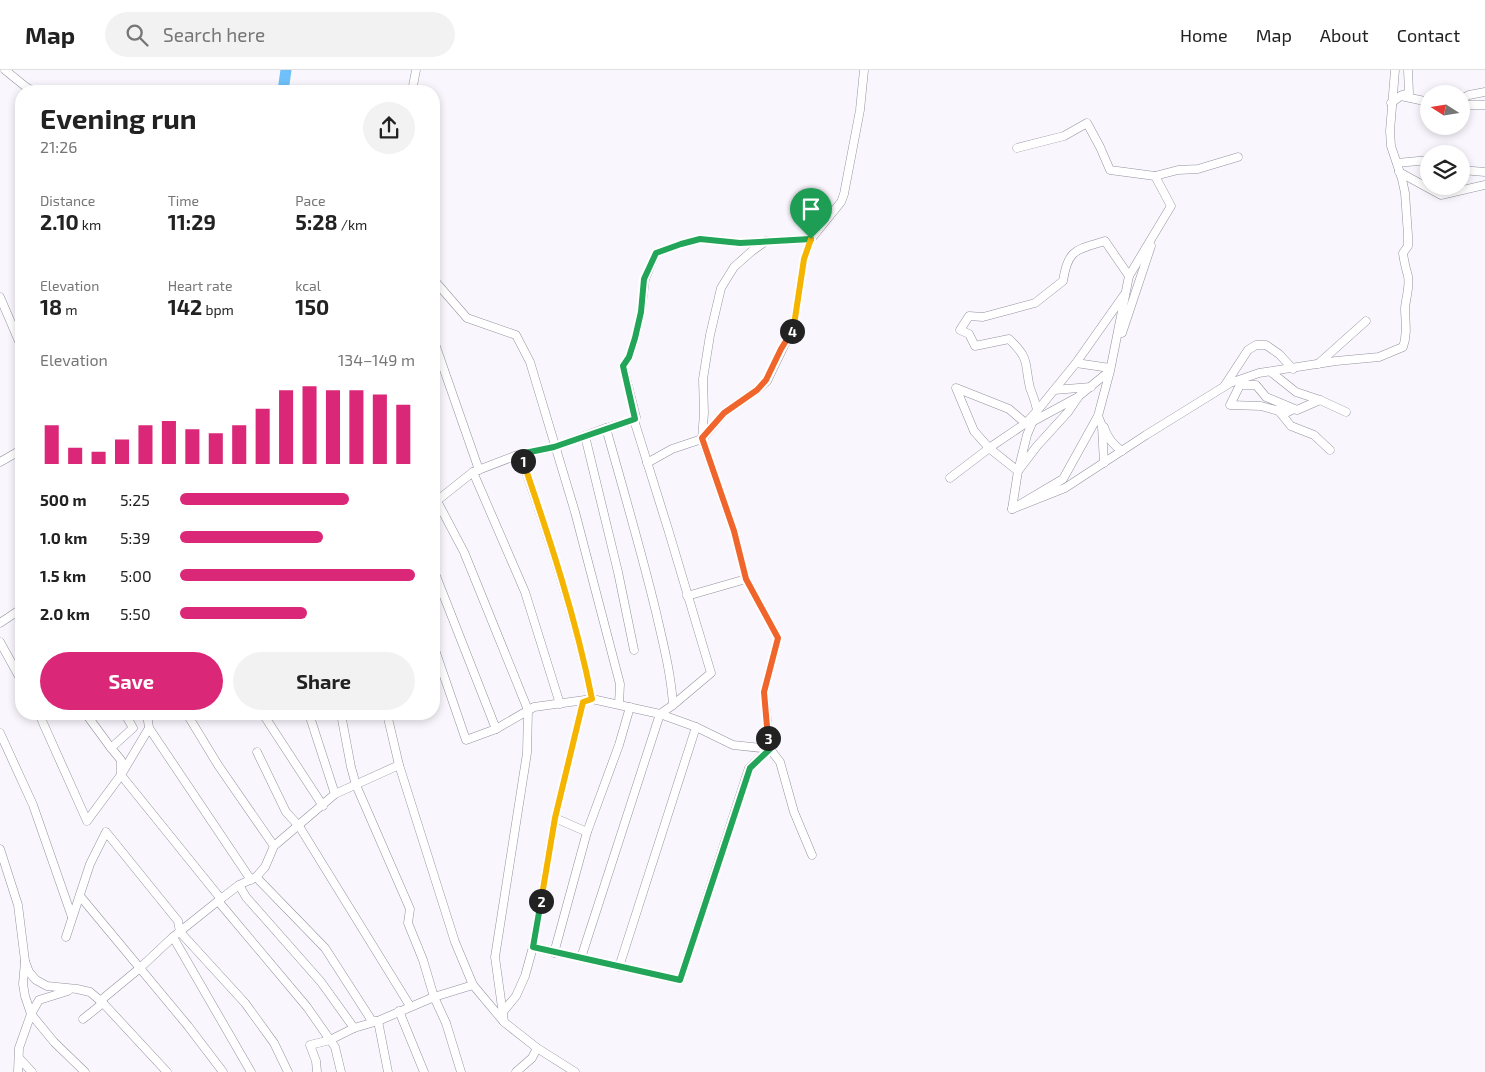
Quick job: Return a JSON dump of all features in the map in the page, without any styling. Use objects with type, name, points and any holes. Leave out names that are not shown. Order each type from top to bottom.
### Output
[{"type":"street","points":[[5,70],[22,85]]},
{"type":"street","points":[[413,85],[416,70]]},
{"type":"street","points":[[647,463],[672,449],[702,438],[724,413],[757,390],[774,367],[794,325],[804,259],[811,239],[841,202],[844,194],[860,110],[864,70]]},
{"type":"street","points":[[1012,509],[1065,488],[1230,383],[1259,373],[1379,357],[1403,347],[1406,339],[1405,308],[1408,276],[1404,266],[1403,253],[1408,246],[1408,235],[1404,193],[1391,146],[1391,103],[1394,70]]},
{"type":"street","points":[[1391,103],[1400,96],[1409,93],[1408,70]]},
{"type":"street","points":[[1470,95],[1485,92]]},
{"type":"street","points":[[1400,96],[1420,100]]},
{"type":"street","points":[[1470,105],[1485,105]]},
{"type":"street","points":[[1017,148],[1064,136],[1087,123],[1110,170],[1155,176],[1178,170],[1198,169],[1238,157]]},
{"type":"street","points":[[1396,163],[1420,161]]},
{"type":"street","points":[[1470,171],[1485,172]]},
{"type":"street","points":[[1399,172],[1441,195],[1485,185]]},
{"type":"street","points":[[1111,314],[1129,275],[1170,206],[1155,176]]},
{"type":"street","points":[[1032,422],[1079,396],[1107,374],[1156,231]]},
{"type":"street","points":[[581,958],[660,714],[711,673],[634,420],[636,417],[623,366],[629,357],[635,338],[641,312],[644,279],[656,253],[700,239],[740,243],[811,239]]},
{"type":"street","points":[[766,241],[734,267],[721,288],[711,328],[703,379],[704,413],[702,438],[734,531],[746,579],[778,638],[764,692],[770,749],[780,762],[794,812],[812,855]]},
{"type":"street","points":[[1105,241],[1129,275],[1099,419],[1063,479],[1012,509],[1022,454],[1037,411],[1030,387],[1026,360],[1020,348],[1010,339],[975,346],[969,334],[960,330],[970,316],[983,317],[1035,303],[1063,281],[1066,264],[1076,250],[1105,241]]},
{"type":"street","points":[[440,287],[467,318],[516,335],[530,362],[554,447],[578,521],[620,684],[619,704]]},
{"type":"street","points":[[950,478],[1026,423],[1076,363],[1126,293]]},
{"type":"street","points":[[0,297],[15,331]]},
{"type":"street","points":[[1318,364],[1366,321]]},
{"type":"street","points":[[1224,386],[1248,350],[1256,345],[1266,345],[1279,354],[1293,369]]},
{"type":"street","points":[[440,360],[476,471],[525,592],[560,704]]},
{"type":"street","points":[[1076,363],[1111,366]]},
{"type":"street","points":[[1271,372],[1296,392],[1346,412]]},
{"type":"street","points":[[1294,410],[1266,397],[1256,385],[1240,386],[1230,405],[1261,406],[1286,413],[1297,410],[1320,400]]},
{"type":"street","points":[[1054,390],[1091,387]]},
{"type":"street","points":[[1018,471],[989,448],[974,431],[956,388],[1009,409],[1023,421]]},
{"type":"street","points":[[1018,471],[1037,446],[1059,423],[1079,396]]},
{"type":"street","points":[[1278,410],[1291,426],[1314,435],[1330,450]]},
{"type":"street","points":[[1099,419],[1110,439],[1122,451]]},
{"type":"street","points":[[1099,419],[1104,463]]},
{"type":"street","points":[[440,498],[476,471],[520,454],[554,447],[634,420]]},
{"type":"street","points":[[606,428],[646,566],[671,681],[673,705]]},
{"type":"street","points":[[585,436],[614,554],[634,650]]},
{"type":"street","points":[[0,462],[15,453]]},
{"type":"street","points":[[502,1013],[516,996],[525,976],[533,947],[555,818],[587,700],[575,622],[553,548],[520,454]]},
{"type":"street","points":[[440,511],[464,552],[528,710],[527,753],[495,958],[504,1022]]},
{"type":"street","points":[[687,596],[746,579]]},
{"type":"street","points":[[440,586],[496,729]]},
{"type":"street","points":[[0,622],[15,613]]},
{"type":"street","points":[[0,642],[15,669]]},
{"type":"street","points":[[440,664],[466,740],[496,729],[534,708],[587,700],[619,704],[660,714],[696,726],[733,745],[770,749]]},
{"type":"street","points":[[554,953],[587,832],[619,744],[630,707]]},
{"type":"street","points":[[42,720],[87,821],[121,775],[149,728]]},
{"type":"street","points":[[90,720],[121,760],[121,775],[219,900],[285,980],[330,1040],[335,1047],[342,1072]]},
{"type":"street","points":[[111,748],[133,728],[128,720]]},
{"type":"street","points":[[148,720],[149,728],[254,878],[325,948],[372,1020],[378,1021]]},
{"type":"street","points":[[191,720],[218,765],[274,846]]},
{"type":"street","points":[[267,720],[323,806]]},
{"type":"street","points":[[311,720],[335,794]]},
{"type":"street","points":[[342,720],[356,785],[410,909],[408,923],[423,960],[434,997],[446,1023],[461,1072]]},
{"type":"street","points":[[389,720],[399,765],[455,942],[474,985],[504,1022],[537,1048],[575,1072]]},
{"type":"street","points":[[620,967],[696,726]]},
{"type":"street","points":[[0,733],[33,805],[72,917]]},
{"type":"street","points":[[533,947],[680,980],[750,768],[770,749]]},
{"type":"street","points":[[257,752],[286,812],[299,826],[410,1006]]},
{"type":"street","points":[[83,1019],[177,934],[239,885],[254,878],[265,867],[274,846],[335,794],[399,765]]},
{"type":"street","points":[[555,818],[587,832]]},
{"type":"street","points":[[66,937],[90,864],[106,832],[178,921],[177,934],[251,1072]]},
{"type":"street","points":[[0,850],[18,905],[25,962],[23,984],[31,1014],[54,1042],[84,1072]]},
{"type":"street","points":[[239,885],[246,897],[321,982],[354,1028]]},
{"type":"street","points":[[80,896],[223,1072]]},
{"type":"street","points":[[177,934],[245,1003],[274,1043],[288,1072]]},
{"type":"street","points":[[25,962],[29,972],[36,980],[47,986],[90,992],[102,1002],[167,1072]]},
{"type":"street","points":[[317,1072],[316,1061],[310,1045],[330,1040],[354,1028],[378,1021],[399,1010],[434,997],[474,985]]},
{"type":"street","points":[[18,1072],[19,1048],[31,1014],[39,1000],[47,996],[77,989]]},
{"type":"street","points":[[399,1010],[424,1072]]},
{"type":"street","points":[[378,1021],[388,1072]]},
{"type":"street","points":[[516,1072],[532,1058],[537,1048]]},
{"type":"street","points":[[19,1058],[32,1072]]},
{"type":"waterway","points":[[284,85],[286,70]]},
{"type":"route","points":[[700,239],[740,243],[811,239],[804,259],[794,325],[774,367],[757,390],[724,413],[702,438],[734,531],[746,579],[778,638],[764,692],[770,749],[750,768],[680,980],[533,947],[555,818],[583,702],[592,699],[575,622],[553,548],[520,454],[554,447],[635,419],[623,366],[627,362],[635,338],[641,312],[644,279],[656,253],[700,239]]}]
